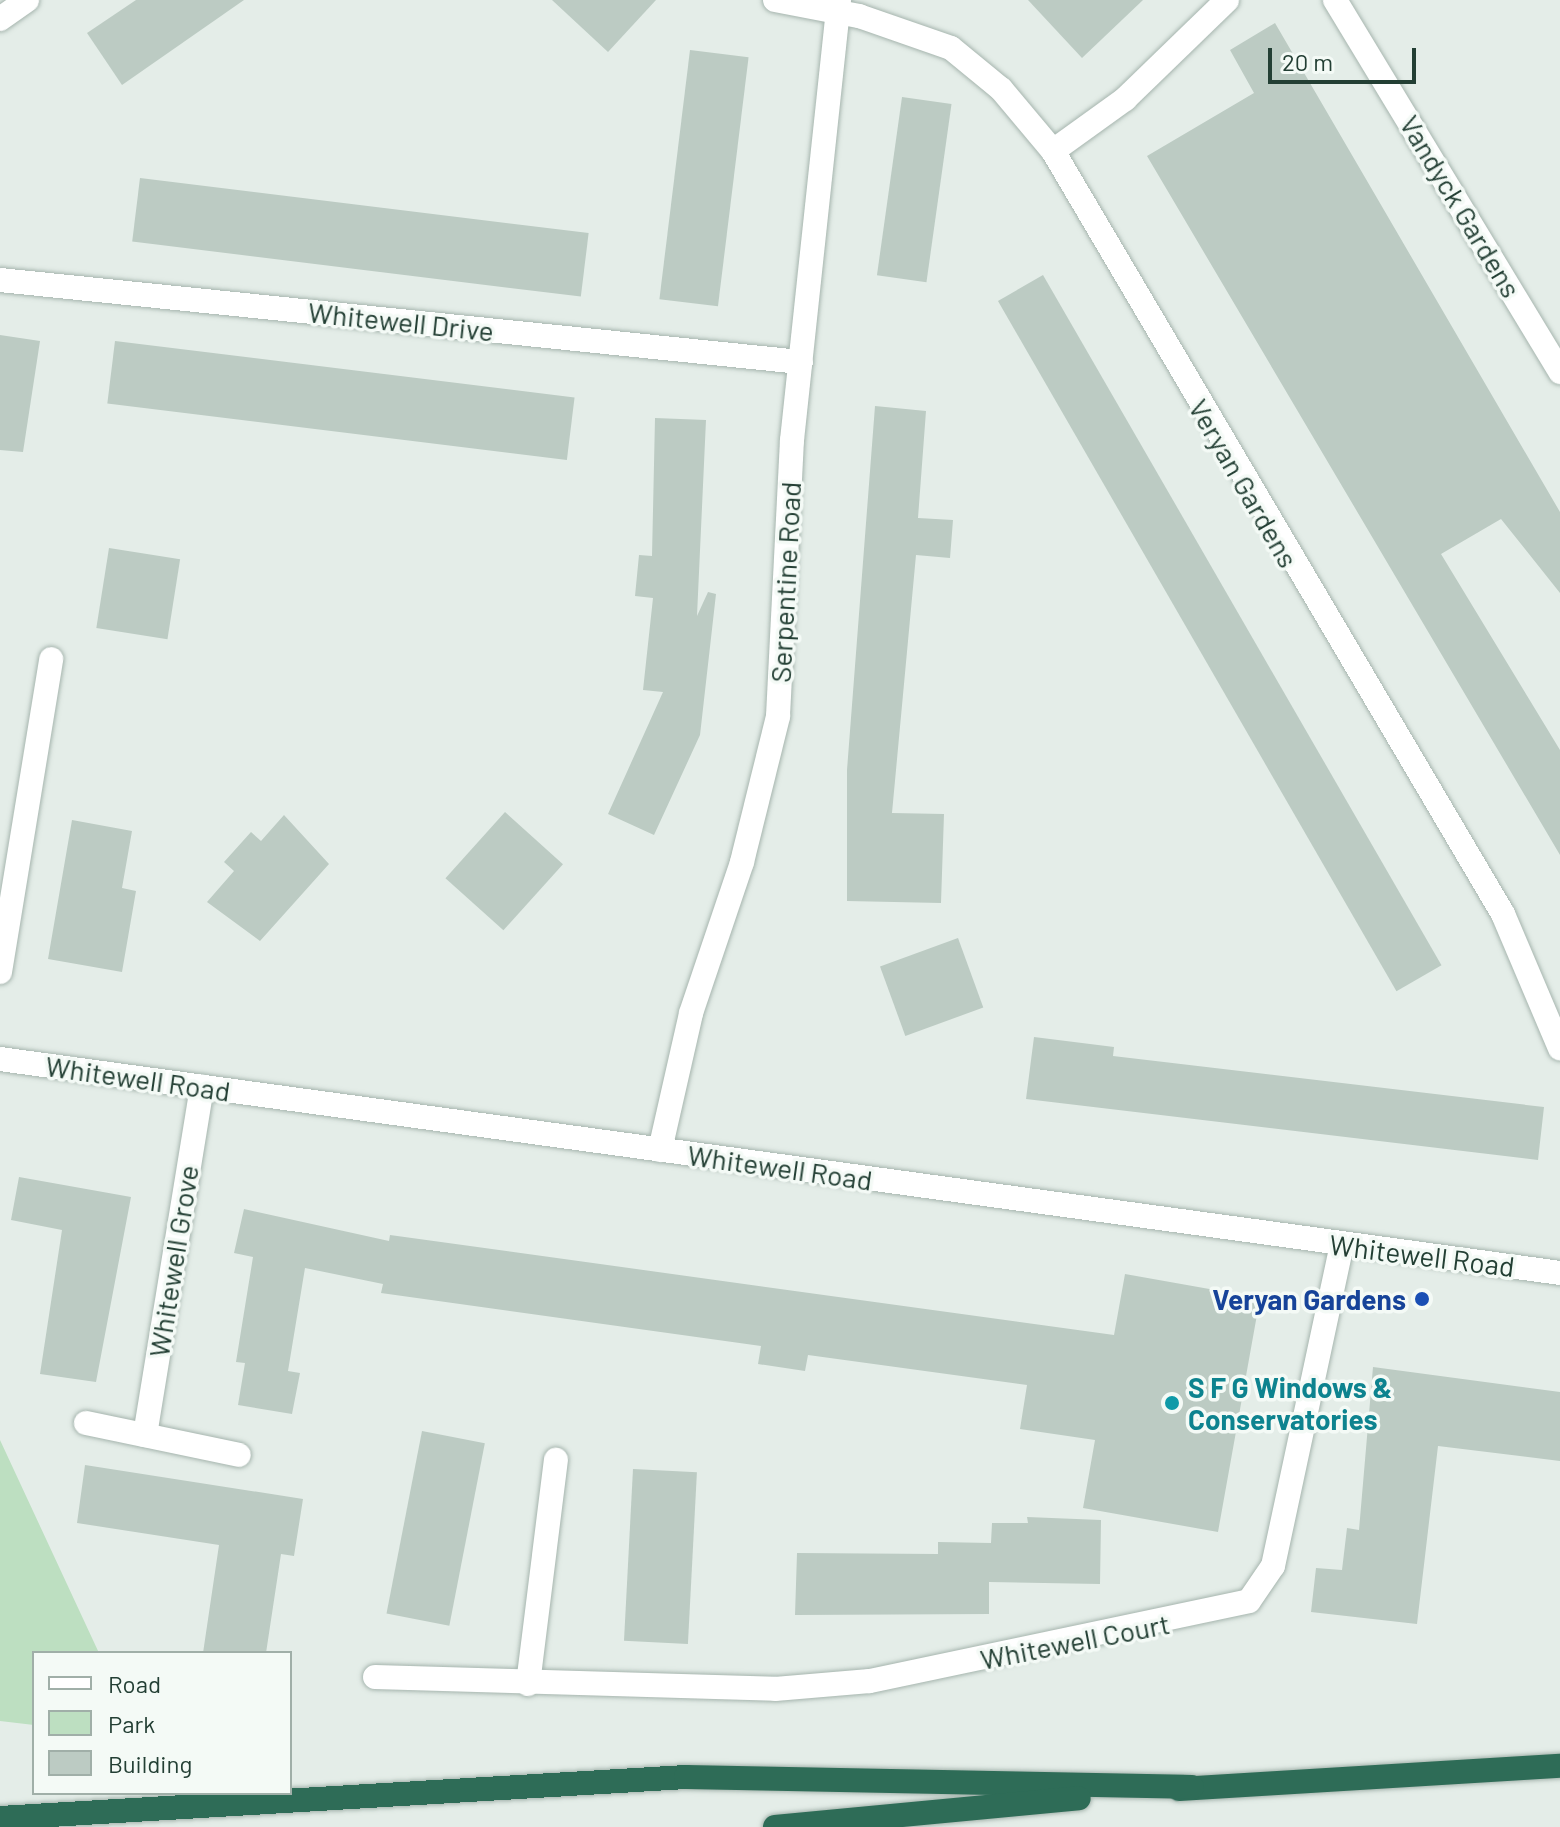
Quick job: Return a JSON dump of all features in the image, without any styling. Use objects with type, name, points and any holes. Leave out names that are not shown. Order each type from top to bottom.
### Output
[{"type":"highway","points":[[775,1827],[1192,1787],[1560,1766]]},
{"type":"highway","points":[[0,1818],[686,1777],[1192,1787]]},
{"type":"street","points":[[0,19],[27,0]]},
{"type":"street","name":"Veryan Gardens","points":[[775,0],[838,6],[951,48],[1001,89],[1053,151],[1503,914],[1560,1048]]},
{"type":"street","points":[[1053,151],[1125,99],[1227,0]]},
{"type":"street","name":"Vandyck Gardens","points":[[1335,0],[1560,372]]},
{"type":"street","name":"Serpentine Road","points":[[660,1150],[691,1013],[742,862],[778,716],[801,362],[838,6]]},
{"type":"street","name":"Whitewell Drive","points":[[0,280],[801,362]]},
{"type":"street","points":[[0,972],[51,659]]},
{"type":"street","name":"Whitewell Road","points":[[0,1059],[1560,1273]]},
{"type":"street","name":"Whitewell Grove","points":[[145,1435],[202,1087]]},
{"type":"street","name":"Whitewell Court","points":[[375,1677],[528,1684],[775,1689],[870,1681],[1249,1601],[1273,1566],[1342,1245]]},
{"type":"street","points":[[86,1423],[239,1455]]},
{"type":"street","points":[[528,1684],[556,1460]]},
{"type":"green space","points":[[0,1440],[98,1651],[32,1651],[32,1725],[0,1721]]},
{"type":"building","points":[[136,0],[244,0],[122,85],[87,33]]},
{"type":"building","points":[[552,0],[656,0],[608,52]]},
{"type":"building","points":[[1028,0],[1143,0],[1082,58]]},
{"type":"building","points":[[1275,23],[1560,512],[1560,593],[1501,519],[1441,554],[1560,750],[1560,855],[1147,156],[1254,93],[1230,50]]},
{"type":"building","points":[[690,50],[749,57],[718,306],[659,299]]},
{"type":"building","points":[[902,97],[952,104],[926,282],[877,275]]},
{"type":"building","points":[[140,178],[589,233],[581,297],[132,242]]},
{"type":"building","points":[[1043,275],[1442,965],[1396,991],[998,301]]},
{"type":"building","points":[[0,335],[40,341],[23,452],[0,450]]},
{"type":"building","points":[[115,341],[575,397],[567,460],[107,404]]},
{"type":"building","points":[[875,406],[926,411],[918,518],[953,520],[950,558],[916,555],[892,813],[944,814],[941,903],[847,901],[847,770]]},
{"type":"building","points":[[655,418],[706,420],[697,616],[708,592],[716,594],[700,735],[654,835],[608,814],[663,692],[643,690],[653,598],[635,596],[639,555],[652,556]]},
{"type":"building","points":[[109,548],[180,559],[167,639],[96,628]]},
{"type":"building","points":[[505,812],[563,864],[503,930],[445,878]]},
{"type":"building","points":[[284,815],[329,864],[260,941],[207,902],[234,871],[224,862],[251,832],[261,841]]},
{"type":"building","points":[[72,820],[132,831],[122,888],[136,891],[122,972],[48,959]]},
{"type":"building","points":[[958,938],[983,1008],[905,1036],[880,966]]},
{"type":"building","points":[[1034,1037],[1114,1047],[1113,1056],[1544,1107],[1538,1160],[1026,1099]]},
{"type":"building","points":[[19,1177],[131,1197],[96,1382],[40,1374],[62,1230],[11,1220]]},
{"type":"building","points":[[244,1209],[389,1241],[390,1235],[1114,1335],[1125,1274],[1260,1298],[1218,1532],[1083,1508],[1095,1440],[1020,1429],[1027,1385],[808,1355],[805,1371],[758,1364],[761,1346],[381,1293],[383,1284],[305,1268],[288,1371],[300,1373],[292,1414],[238,1405],[245,1363],[236,1362],[253,1257],[234,1253]]},
{"type":"building","points":[[1373,1367],[1560,1392],[1560,1461],[1438,1446],[1417,1624],[1311,1612],[1316,1568],[1342,1570],[1347,1528],[1359,1530]]},
{"type":"building","points":[[422,1431],[485,1443],[449,1626],[387,1614]]},
{"type":"building","points":[[85,1465],[303,1499],[294,1556],[281,1554],[266,1651],[203,1651],[219,1545],[77,1523]]},
{"type":"building","points":[[633,1469],[697,1472],[688,1644],[624,1641]]},
{"type":"building","points":[[1027,1517],[1101,1520],[1100,1584],[989,1582],[989,1614],[795,1615],[797,1553],[938,1554],[938,1542],[991,1543],[992,1523],[1028,1523]]},
{"type":"place","name":"Veryan Gardens","points":[[1422,1299]]},
{"type":"place","name":"S F G Windows & Conservatories","points":[[1172,1403]]}]
